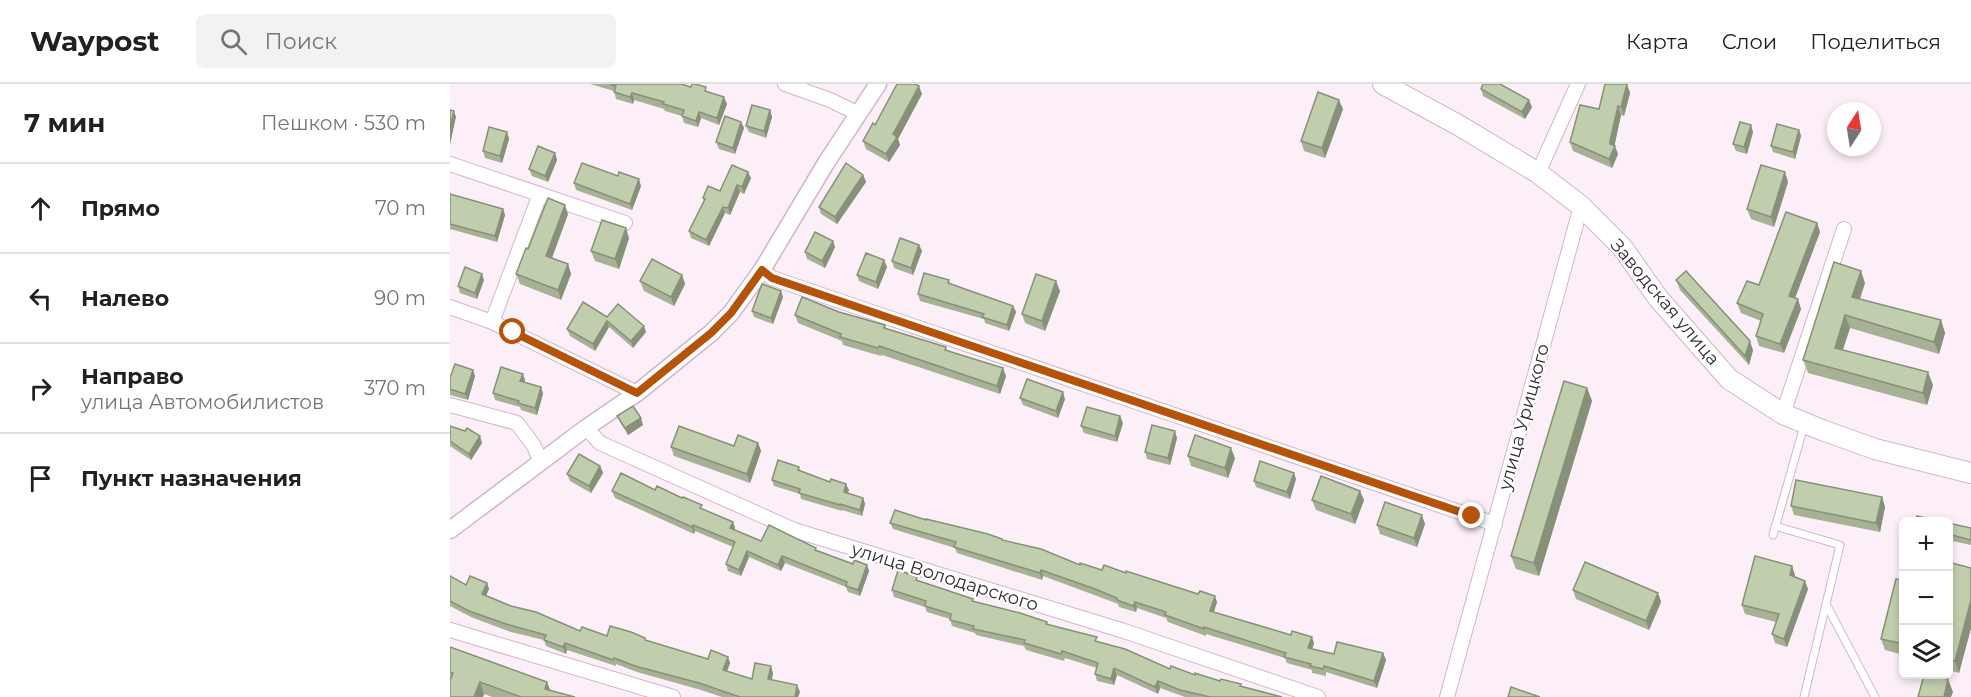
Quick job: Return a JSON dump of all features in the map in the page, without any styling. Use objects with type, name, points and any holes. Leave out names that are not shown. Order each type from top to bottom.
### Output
[{"type":"main road","name":"Заводская улица","points":[[1383,84],[1461,126],[1538,173],[1581,206],[1622,247],[1659,298],[1729,379],[1783,414],[1805,423],[1875,449],[1971,473]]},
{"type":"street","points":[[785,84],[830,100],[859,114]]},
{"type":"street","points":[[450,530],[586,428],[637,393],[731,313],[762,270],[878,84]]},
{"type":"street","points":[[1538,173],[1578,84]]},
{"type":"street","points":[[450,164],[625,223]]},
{"type":"street","points":[[492,322],[540,194]]},
{"type":"street","name":"улица Урицкого","points":[[1447,697],[1581,206]]},
{"type":"street","points":[[1783,414],[1844,229]]},
{"type":"street","points":[[762,270],[772,278],[1495,524]]},
{"type":"street","points":[[450,307],[492,322],[637,393]]},
{"type":"street","points":[[450,405],[517,423],[534,446],[541,462]]},
{"type":"street","name":"улица Володарского","points":[[586,428],[600,443],[794,530],[1124,631],[1318,697]]},
{"type":"street","points":[[450,630],[673,697]]},
{"type":"lane","points":[[1773,535],[1805,423]]},
{"type":"lane","points":[[1775,526],[1840,545],[1804,697]]},
{"type":"lane","points":[[1826,604],[1875,697]]},
{"type":"building","points":[[610,84],[681,84],[691,87],[695,84],[706,87],[705,91],[724,97],[717,118],[699,112],[696,121],[682,116],[684,110],[663,104],[664,102],[632,93],[630,97],[614,92],[616,86]]},
{"type":"building","points":[[897,84],[919,86],[893,134],[897,137],[886,154],[863,141],[873,123],[875,125]]},
{"type":"building","points":[[1483,84],[1500,84],[1529,100],[1522,112],[1481,89]]},
{"type":"building","points":[[1605,84],[1627,84],[1621,107],[1618,106],[1610,141],[1610,144],[1615,146],[1609,159],[1570,142],[1580,105],[1599,109]]},
{"type":"building","points":[[1318,92],[1339,100],[1322,148],[1301,141]]},
{"type":"building","points":[[752,105],[770,110],[764,131],[746,126]]},
{"type":"building","points":[[450,110],[454,111],[450,127]]},
{"type":"building","points":[[725,116],[741,122],[733,148],[716,142]]},
{"type":"building","points":[[1740,122],[1751,125],[1744,147],[1733,144]]},
{"type":"building","points":[[1777,124],[1799,130],[1793,152],[1771,146]]},
{"type":"building","points":[[489,127],[507,132],[500,156],[483,151]]},
{"type":"building","points":[[538,146],[555,153],[545,176],[529,169]]},
{"type":"building","points":[[582,163],[618,176],[619,172],[639,179],[630,204],[574,183]]},
{"type":"building","points":[[846,163],[863,175],[835,217],[819,207]]},
{"type":"building","points":[[732,165],[748,172],[742,187],[737,185],[728,208],[723,207],[706,240],[689,231],[705,199],[703,198],[708,186],[720,191]]},
{"type":"building","points":[[1761,165],[1785,172],[1771,217],[1747,209]]},
{"type":"building","points":[[450,194],[503,209],[495,236],[450,224]]},
{"type":"building","points":[[548,198],[565,205],[546,256],[568,264],[558,290],[516,274]]},
{"type":"building","points":[[1786,212],[1817,223],[1789,296],[1798,299],[1780,344],[1756,336],[1763,314],[1737,303],[1747,281],[1759,285]]},
{"type":"building","points":[[602,220],[626,228],[615,259],[591,251]]},
{"type":"building","points":[[815,232],[833,241],[822,261],[805,252]]},
{"type":"building","points":[[900,238],[919,245],[911,268],[892,261]]},
{"type":"building","points":[[866,253],[884,260],[876,282],[857,275]]},
{"type":"building","points":[[652,259],[682,275],[671,297],[640,281]]},
{"type":"building","points":[[1834,262],[1861,271],[1852,297],[1941,320],[1934,342],[1845,315],[1835,348],[1928,372],[1923,393],[1803,360]]},
{"type":"building","points":[[465,267],[482,274],[475,293],[458,286]]},
{"type":"building","points":[[1686,271],[1750,341],[1745,356],[1676,280]]},
{"type":"building","points":[[924,273],[949,280],[948,283],[1013,306],[1007,325],[982,317],[984,314],[918,294]]},
{"type":"building","points":[[1036,274],[1056,281],[1042,321],[1022,314]]},
{"type":"building","points":[[762,284],[781,291],[771,318],[752,311]]},
{"type":"building","points":[[802,297],[839,312],[885,325],[884,328],[946,347],[945,350],[1003,368],[997,386],[879,346],[878,348],[840,337],[841,334],[795,315]]},
{"type":"building","points":[[583,302],[607,317],[618,304],[644,326],[631,341],[607,321],[593,344],[567,329]]},
{"type":"building","points":[[455,364],[473,370],[465,394],[450,389],[450,378]]},
{"type":"building","points":[[501,367],[523,374],[520,381],[541,387],[535,408],[493,393]]},
{"type":"building","points":[[1027,379],[1063,392],[1056,411],[1020,398]]},
{"type":"building","points":[[1564,381],[1587,388],[1534,563],[1511,556]]},
{"type":"building","points":[[633,406],[641,418],[625,428],[617,416]]},
{"type":"building","points":[[1087,407],[1120,416],[1115,436],[1081,426]]},
{"type":"building","points":[[1152,425],[1175,431],[1168,458],[1145,452]]},
{"type":"building","points":[[450,426],[465,431],[467,428],[480,436],[469,454],[450,441]]},
{"type":"building","points":[[679,426],[734,446],[738,435],[758,443],[747,474],[671,447]]},
{"type":"building","points":[[1195,435],[1231,448],[1225,468],[1188,456]]},
{"type":"building","points":[[579,454],[600,466],[589,486],[567,474]]},
{"type":"building","points":[[778,460],[830,482],[831,479],[846,484],[844,492],[863,498],[860,510],[799,493],[800,489],[772,480]]},
{"type":"building","points":[[1260,461],[1294,473],[1287,492],[1254,481]]},
{"type":"building","points":[[621,473],[655,490],[657,486],[702,505],[700,508],[733,522],[730,528],[761,541],[769,525],[816,548],[815,550],[853,564],[854,560],[867,565],[858,590],[846,586],[847,582],[782,556],[778,565],[747,551],[739,570],[726,564],[735,542],[693,525],[692,527],[612,491]]},
{"type":"building","points":[[1321,476],[1360,491],[1351,514],[1312,500]]},
{"type":"building","points":[[1796,480],[1882,497],[1876,523],[1791,506]]},
{"type":"building","points":[[1385,502],[1422,515],[1414,538],[1377,525]]},
{"type":"building","points":[[895,510],[1041,549],[1080,565],[1080,563],[1102,570],[1104,565],[1198,594],[1200,591],[1215,596],[1210,611],[1291,635],[1292,631],[1312,637],[1308,648],[1334,654],[1337,642],[1383,653],[1374,681],[1324,666],[1323,669],[1310,666],[1311,664],[1284,657],[1286,653],[1204,627],[1204,629],[1165,615],[1166,612],[1135,602],[1133,606],[1095,589],[1041,570],[1040,573],[954,547],[956,542],[890,523]]},
{"type":"building","points":[[1953,524],[1971,528],[1971,540],[1953,535]]},
{"type":"building","points":[[1755,556],[1792,566],[1790,575],[1805,581],[1784,639],[1772,634],[1779,614],[1742,605]]},
{"type":"building","points":[[1585,562],[1658,593],[1646,621],[1573,590]]},
{"type":"building","points":[[1953,563],[1971,568],[1971,600],[1955,661],[1953,661]]},
{"type":"building","points":[[898,570],[917,577],[916,580],[973,599],[972,601],[1097,637],[1095,641],[1125,649],[1170,669],[1171,666],[1195,675],[1195,673],[1220,681],[1221,679],[1241,684],[1240,686],[1282,697],[1210,697],[1180,690],[1158,681],[1155,687],[1114,668],[1111,679],[1095,674],[1098,663],[1062,651],[1061,654],[1024,643],[1025,640],[973,629],[974,626],[950,620],[951,614],[925,606],[926,601],[892,590]]},
{"type":"building","points":[[450,576],[466,585],[470,576],[487,583],[482,594],[511,606],[536,612],[580,631],[582,627],[607,636],[610,626],[631,632],[645,640],[708,659],[711,650],[728,657],[723,670],[752,679],[755,663],[771,666],[768,679],[797,685],[795,697],[740,697],[614,658],[613,660],[565,643],[563,647],[544,640],[546,635],[469,611],[450,601]]},
{"type":"building","points":[[1896,579],[1899,580],[1899,643],[1881,639]]},
{"type":"building","points":[[450,647],[547,682],[545,689],[575,697],[521,697],[480,682],[474,697],[450,697],[450,681],[453,673],[450,672]]},
{"type":"building","points":[[1923,679],[1948,679],[1944,697],[1918,697]]},
{"type":"building","points":[[1511,687],[1540,697],[1508,697]]},
{"type":"route","points":[[513,332],[637,393],[711,333],[731,313],[762,270],[772,278],[1472,516]]}]
